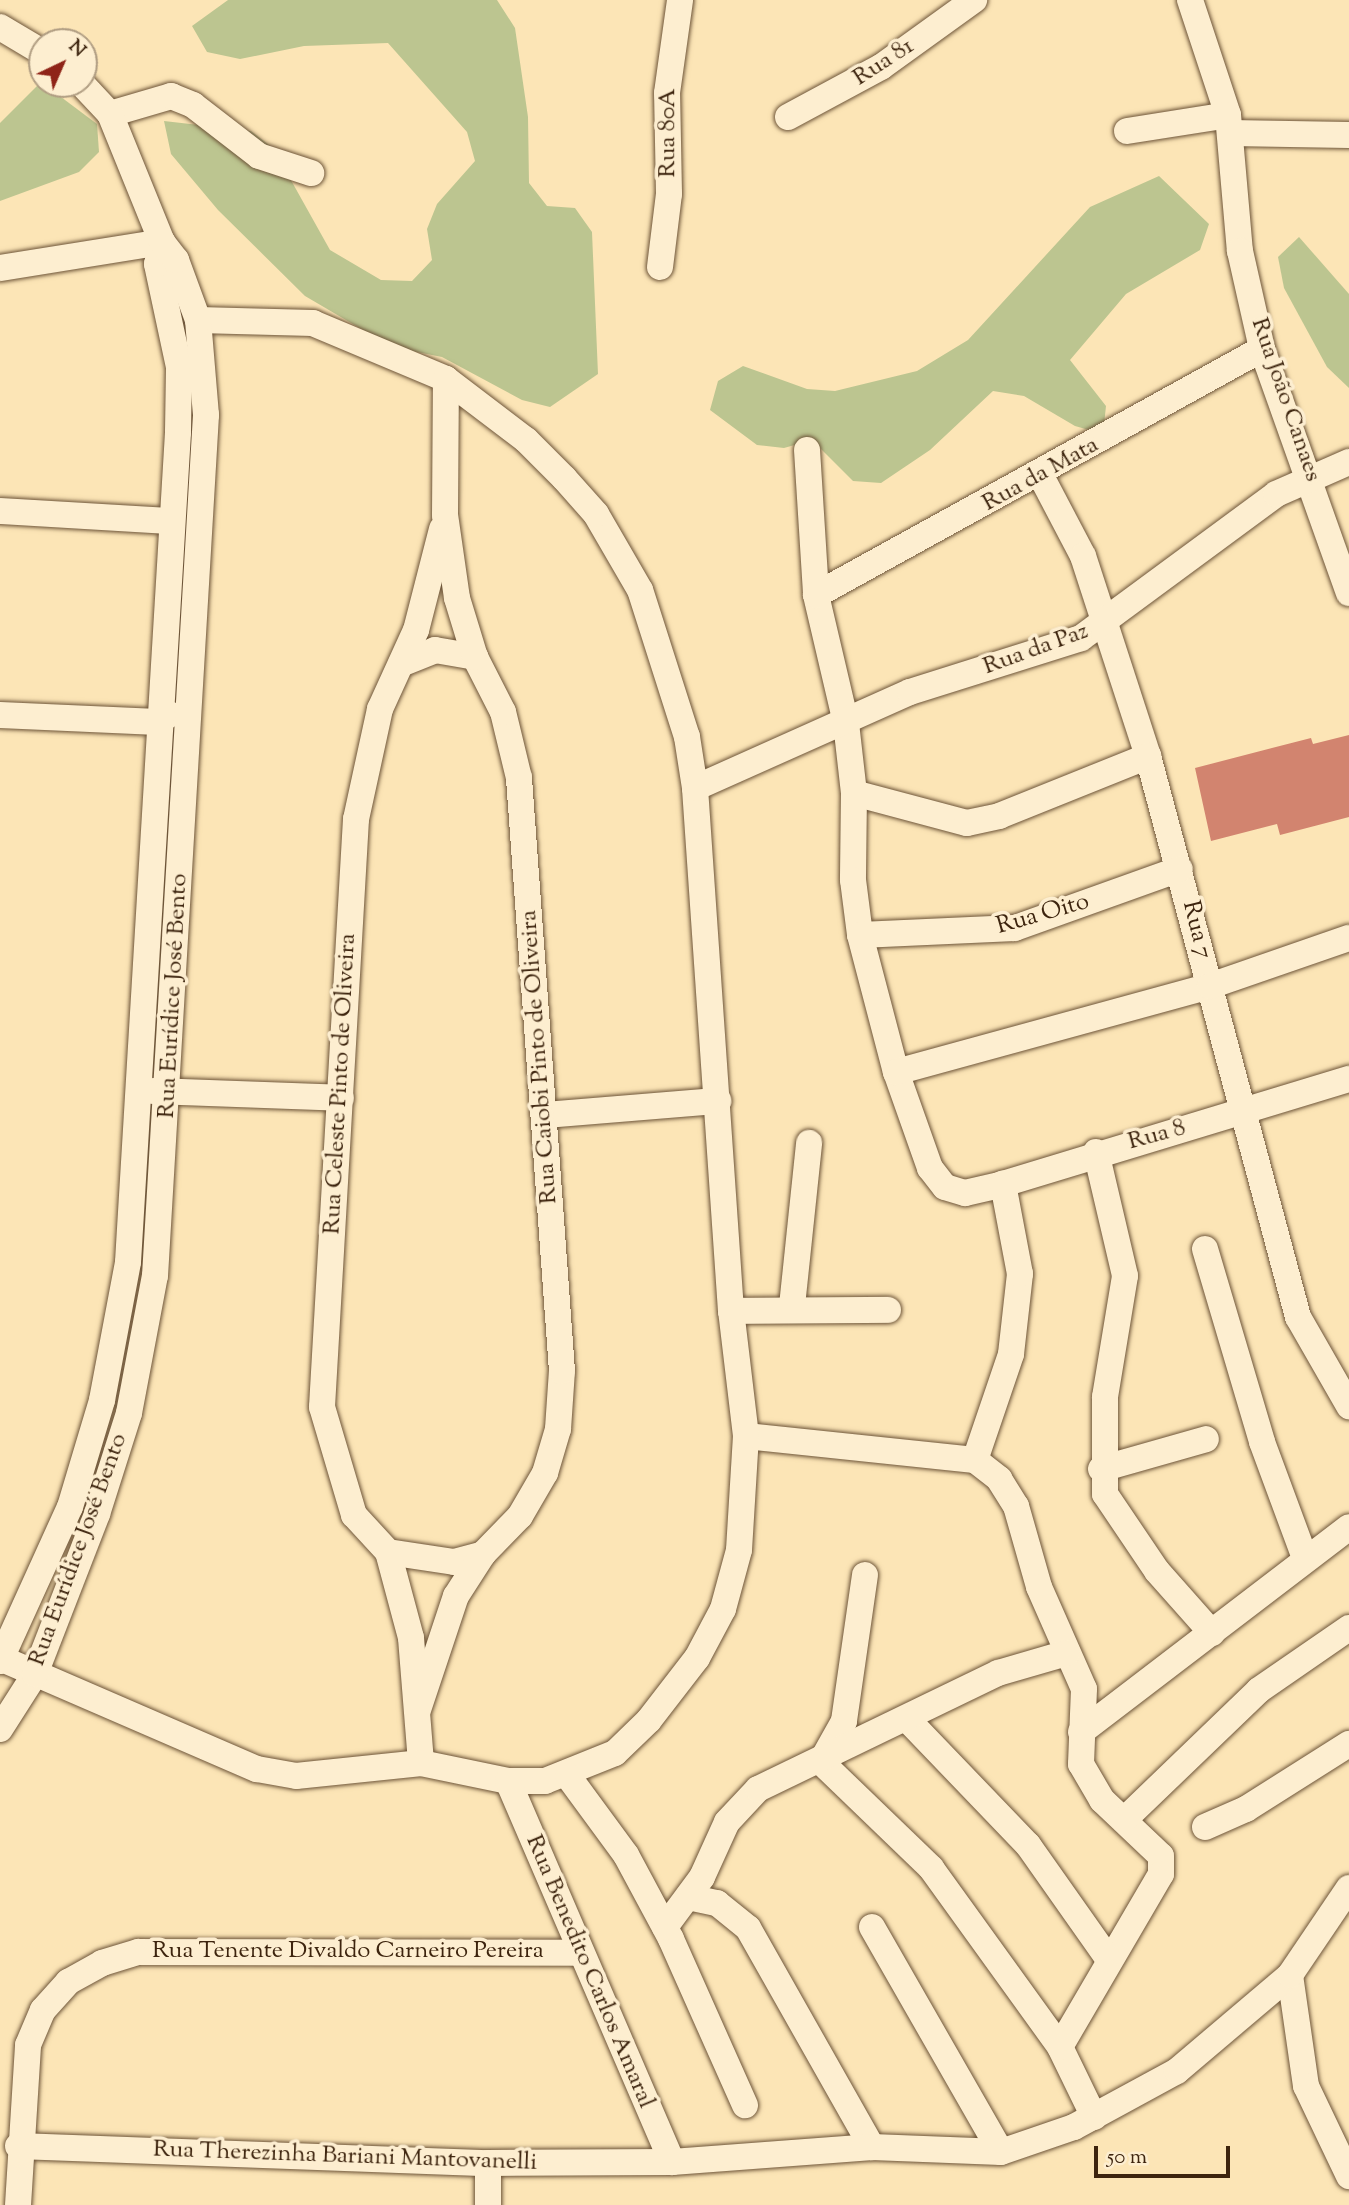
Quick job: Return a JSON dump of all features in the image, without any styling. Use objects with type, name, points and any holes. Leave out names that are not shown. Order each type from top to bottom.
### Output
[{"type":"street","name":"Rua 80A","points":[[660,267],[669,194],[667,93],[680,0]]},
{"type":"street","name":"Rua 81","points":[[788,117],[881,67],[945,9],[974,0]]},
{"type":"street","name":"Rua João Canaes","points":[[1190,0],[1229,124],[1240,251],[1262,349],[1311,474],[1349,593]]},
{"type":"street","points":[[0,27],[28,44]]},
{"type":"street","points":[[110,114],[171,96],[193,105],[259,156],[311,173]]},
{"type":"street","name":"Rua Eurídice José Bento","points":[[0,1729],[35,1674],[129,1413],[155,1276],[171,1091],[189,701],[206,415],[198,320],[176,261],[162,242],[110,114],[95,98]]},
{"type":"street","points":[[1127,131],[1229,124],[1349,135]]},
{"type":"street","points":[[0,268],[162,242]]},
{"type":"street","name":"Rua Eurídice José Bento","points":[[0,1659],[70,1507],[102,1401],[128,1262],[141,1090],[158,722],[179,367],[157,264],[162,242]]},
{"type":"street","points":[[0,1659],[257,1769],[296,1776],[421,1763],[509,1781],[568,1776],[615,1753],[649,1720],[717,1622],[738,1550],[746,1436],[731,1311],[695,788],[687,737],[640,590],[596,514],[526,440],[446,379],[313,323],[198,320]]},
{"type":"street","name":"Rua da Mata","points":[[816,595],[1041,476],[1262,349]]},
{"type":"street","name":"Rua Caiobi Pinto de Oliveira","points":[[418,1710],[443,1626],[483,1554],[520,1516],[545,1473],[558,1429],[562,1371],[546,1115],[519,778],[503,712],[475,657],[457,598],[445,515],[446,379]]},
{"type":"street","points":[[807,450],[816,595],[846,723],[854,793],[853,880],[860,935],[896,1072],[1210,986],[1349,938]]},
{"type":"street","name":"Rua da Paz","points":[[695,788],[846,723],[910,692],[1081,638],[1107,623],[1170,566],[1311,474],[1349,462]]},
{"type":"street","name":"Rua 7","points":[[1041,476],[1083,556],[1107,623],[1148,756],[1298,1317],[1345,1392]]},
{"type":"street","points":[[0,511],[169,521]]},
{"type":"street","name":"Rua Celeste Pinto de Oliveira","points":[[388,1552],[354,1515],[322,1407],[356,819],[380,709],[401,664],[445,515]]},
{"type":"street","points":[[401,664],[435,650],[475,657]]},
{"type":"street","points":[[0,715],[158,722],[189,701]]},
{"type":"street","points":[[854,793],[967,823],[999,816],[1148,756]]},
{"type":"street","name":"Rua Oito","points":[[860,935],[1015,928],[1180,869]]},
{"type":"street","name":"Rua 8","points":[[896,1072],[930,1168],[945,1187],[965,1193],[1003,1184],[1096,1152],[1349,1079]]},
{"type":"street","points":[[141,1090],[341,1098]]},
{"type":"street","points":[[546,1115],[718,1101]]},
{"type":"street","points":[[792,1306],[809,1143]]},
{"type":"street","points":[[1096,1152],[1125,1276],[1105,1397],[1101,1469],[1114,1514],[1212,1633]]},
{"type":"street","points":[[975,1460],[1011,1354],[1020,1274],[1003,1184]]},
{"type":"street","points":[[1205,1249],[1262,1442],[1305,1558]]},
{"type":"street","points":[[731,1311],[792,1306],[888,1310]]},
{"type":"street","points":[[746,1436],[975,1460],[999,1479],[1016,1506],[1067,1653],[1084,1689],[1081,1764],[1124,1820],[1161,1856],[1161,1874],[1060,2047]]},
{"type":"street","points":[[1101,1469],[1206,1439]]},
{"type":"street","points":[[1081,1732],[1212,1633],[1305,1558],[1349,1527]]},
{"type":"street","points":[[388,1552],[444,1562],[483,1554]]},
{"type":"street","name":"Rua Caiobi Pinto de Oliveira","points":[[388,1552],[406,1605],[421,1763]]},
{"type":"street","points":[[821,1762],[844,1721],[865,1575]]},
{"type":"street","points":[[1124,1820],[1259,1690],[1349,1628]]},
{"type":"street","points":[[665,1927],[688,1897],[727,1822],[758,1789],[821,1762],[998,1673],[1067,1653]]},
{"type":"street","points":[[907,1719],[1003,1815],[1109,1960]]},
{"type":"street","points":[[1205,1827],[1246,1809],[1349,1744]]},
{"type":"street","points":[[821,1762],[931,1868],[1060,2047],[1094,2117]]},
{"type":"street","points":[[568,1776],[625,1855],[665,1927],[745,2105]]},
{"type":"street","name":"Rua Benedito Carlos Amaral","points":[[509,1781],[577,1953],[672,2162]]},
{"type":"street","points":[[872,1927],[1001,2152],[1094,2117],[1177,2071],[1290,1975],[1349,1888]]},
{"type":"street","points":[[688,1897],[717,1903],[748,1928],[872,2147]]},
{"type":"street","name":"Rua Tenente Divaldo Carneiro Pereira","points":[[18,2205],[18,2146],[28,2045],[43,2010],[68,1982],[102,1963],[138,1952],[577,1953]]},
{"type":"street","points":[[1290,1975],[1306,2086],[1349,2176]]},
{"type":"street","name":"Rua Therezinha Bariani Mantovanelli","points":[[18,2146],[488,2163],[672,2162],[872,2147],[1001,2152]]},
{"type":"street","points":[[488,2163],[488,2205]]},
{"type":"green space","points":[[228,0],[497,0],[515,28],[528,117],[529,183],[547,206],[575,208],[592,232],[598,374],[550,407],[522,400],[442,357],[392,347],[305,296],[218,210],[171,154],[164,121],[251,131],[273,148],[330,250],[381,280],[412,281],[432,260],[427,229],[437,204],[475,161],[467,132],[388,43],[304,46],[240,59],[207,52],[192,26]]},
{"type":"green space","points":[[28,95],[28,98],[62,98],[97,124],[99,152],[79,172],[0,201],[0,123]]},
{"type":"green space","points":[[1159,176],[1209,224],[1200,250],[1126,294],[1070,360],[1106,406],[1103,434],[1075,426],[1024,396],[993,391],[930,450],[881,483],[853,481],[812,440],[784,448],[757,445],[710,410],[718,381],[743,366],[807,389],[835,391],[917,371],[968,340],[1090,207]]},
{"type":"green space","points":[[1299,237],[1349,294],[1349,388],[1327,367],[1284,288],[1278,257]]},
{"type":"building","points":[[1349,735],[1349,817],[1280,835],[1277,824],[1211,841],[1195,768],[1311,738],[1313,744]]}]
